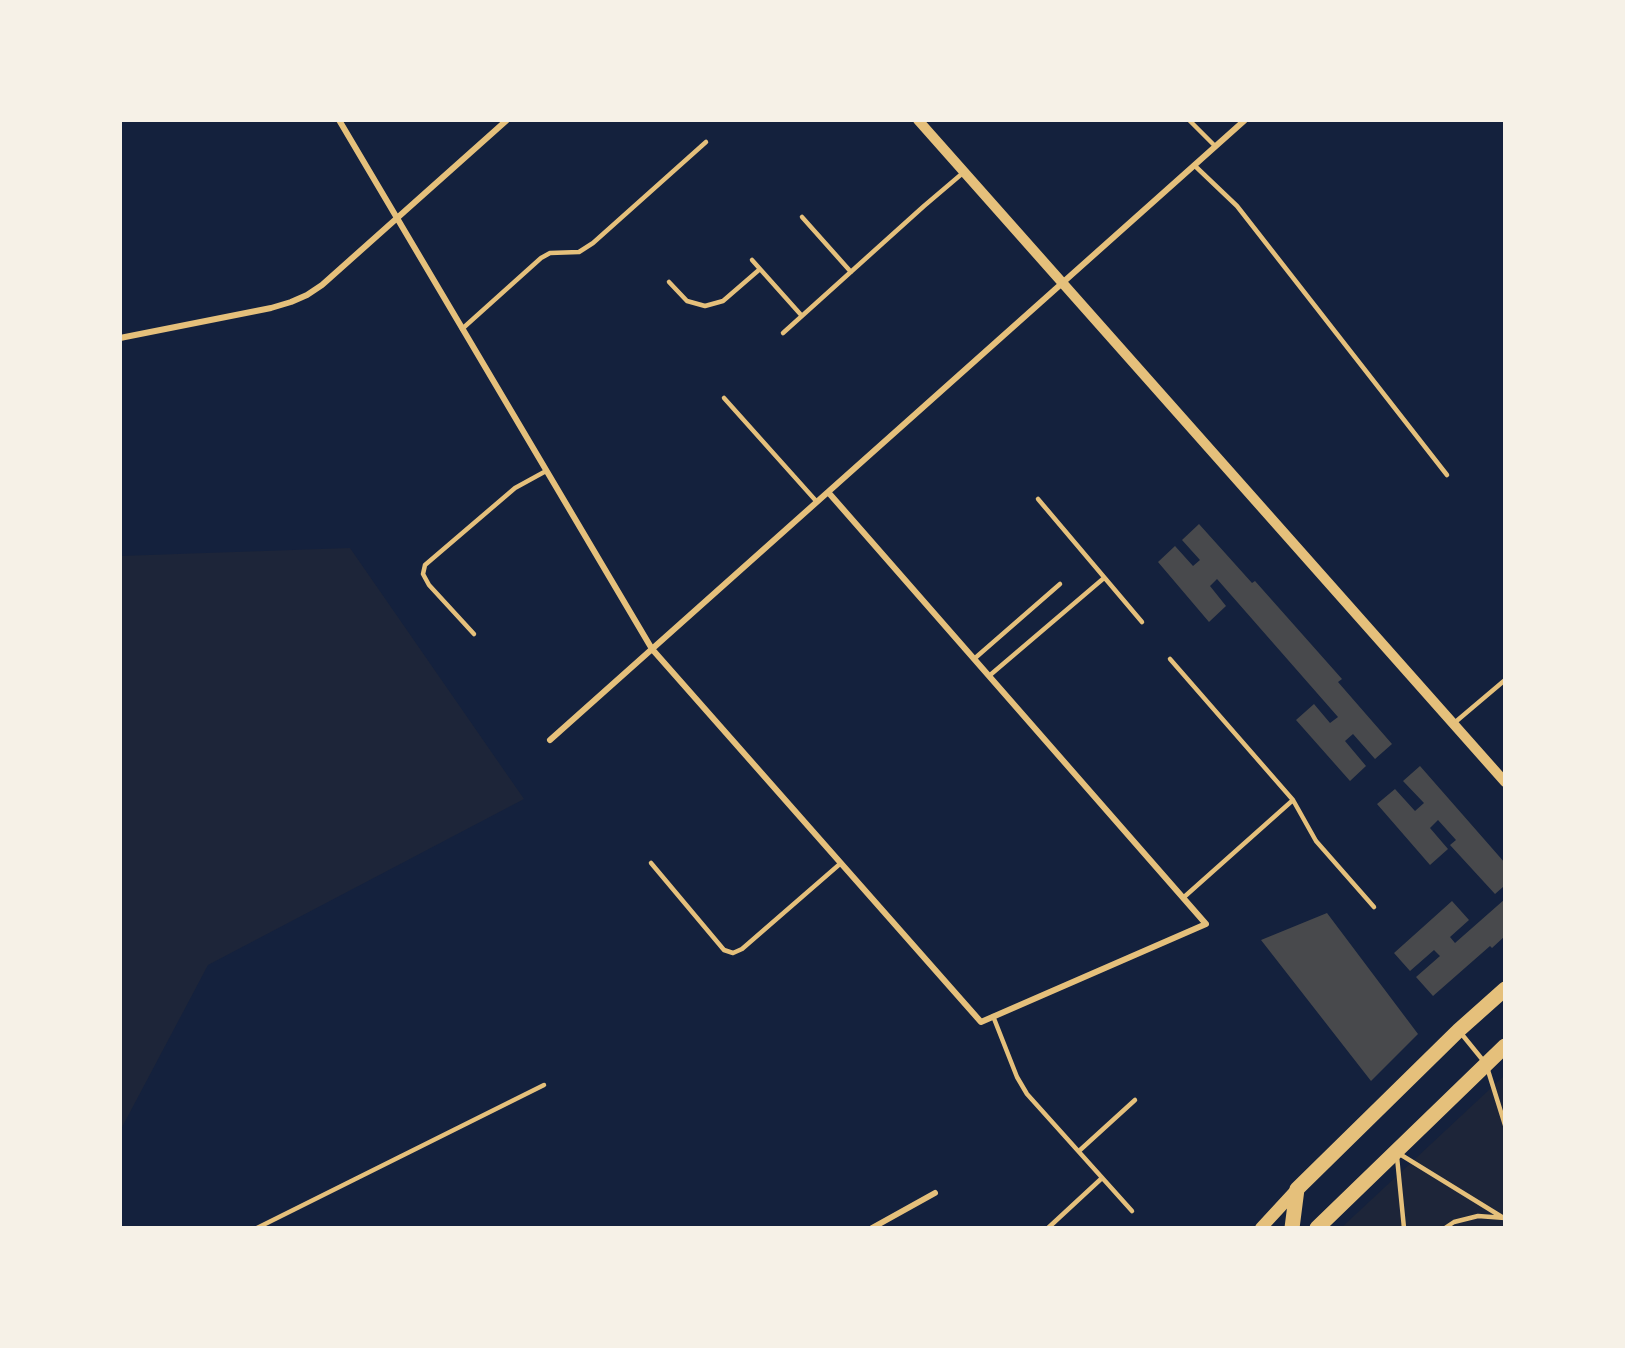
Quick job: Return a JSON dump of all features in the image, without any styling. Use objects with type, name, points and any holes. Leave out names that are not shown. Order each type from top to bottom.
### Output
[{"type":"main road","points":[[1261,1228],[1297,1189],[1458,1030],[1505,989]]},
{"type":"main road","points":[[1317,1228],[1505,1046]]},
{"type":"main road","points":[[1292,1228],[1297,1189]]},
{"type":"street","points":[[339,120],[652,649],[981,1022],[1206,924],[828,492]]},
{"type":"street","points":[[120,338],[291,302],[306,295],[322,285],[507,120]]},
{"type":"street","points":[[918,120],[1505,782]]},
{"type":"street","points":[[550,740],[1245,120]]},
{"type":"street","points":[[872,1228],[935,1193]]},
{"type":"lane","points":[[1190,120],[1215,147]]},
{"type":"lane","points":[[462,328],[541,258],[550,253],[579,252],[593,243],[706,142]]},
{"type":"lane","points":[[1194,165],[1237,206],[1447,475]]},
{"type":"lane","points":[[783,333],[964,172]]},
{"type":"lane","points":[[802,217],[851,272]]},
{"type":"lane","points":[[752,260],[802,316]]},
{"type":"lane","points":[[669,282],[687,302],[705,306],[723,301],[760,269]]},
{"type":"lane","points":[[724,398],[817,502]]},
{"type":"lane","points":[[474,634],[429,585],[423,574],[425,565],[515,488],[546,471]]},
{"type":"lane","points":[[1038,499],[1142,622]]},
{"type":"lane","points":[[989,676],[1104,578]]},
{"type":"lane","points":[[974,659],[1060,584]]},
{"type":"lane","points":[[1170,659],[1293,800],[1316,841],[1374,907]]},
{"type":"lane","points":[[1453,724],[1505,680]]},
{"type":"lane","points":[[1183,898],[1293,800]]},
{"type":"lane","points":[[651,863],[724,950],[733,954],[742,950],[841,863]]},
{"type":"lane","points":[[993,1016],[1017,1077],[1027,1094],[1132,1211]]},
{"type":"lane","points":[[1458,1030],[1486,1064],[1505,1125]]},
{"type":"lane","points":[[257,1228],[544,1085]]},
{"type":"lane","points":[[1079,1151],[1135,1100]]},
{"type":"lane","points":[[1396,1152],[1503,1217]]},
{"type":"lane","points":[[1396,1152],[1404,1228]]},
{"type":"lane","points":[[1048,1228],[1102,1178]]},
{"type":"lane","points":[[1445,1228],[1454,1222],[1478,1216],[1503,1217]]},
{"type":"shaded area","points":[[350,548],[524,799],[208,965],[120,1131],[120,556]]},
{"type":"shaded area","points":[[1505,1075],[1505,1228],[1341,1228]]},
{"type":"building","points":[[1199,524],[1252,583],[1255,581],[1342,679],[1338,682],[1392,744],[1375,759],[1353,734],[1345,741],[1366,766],[1350,781],[1296,720],[1314,704],[1330,723],[1338,717],[1217,579],[1210,586],[1226,606],[1209,622],[1158,562],[1175,546],[1193,566],[1200,560],[1182,540]]},
{"type":"building","points":[[1420,766],[1505,863],[1505,889],[1503,887],[1495,894],[1450,845],[1456,840],[1438,820],[1430,828],[1448,849],[1430,865],[1377,804],[1395,789],[1415,811],[1424,803],[1403,781]]},
{"type":"building","points":[[1505,899],[1505,936],[1492,948],[1490,946],[1433,996],[1416,977],[1440,956],[1434,950],[1410,971],[1394,953],[1452,901],[1469,920],[1450,937],[1455,943]]},
{"type":"building","points":[[1327,913],[1418,1034],[1371,1081],[1261,940]]}]
